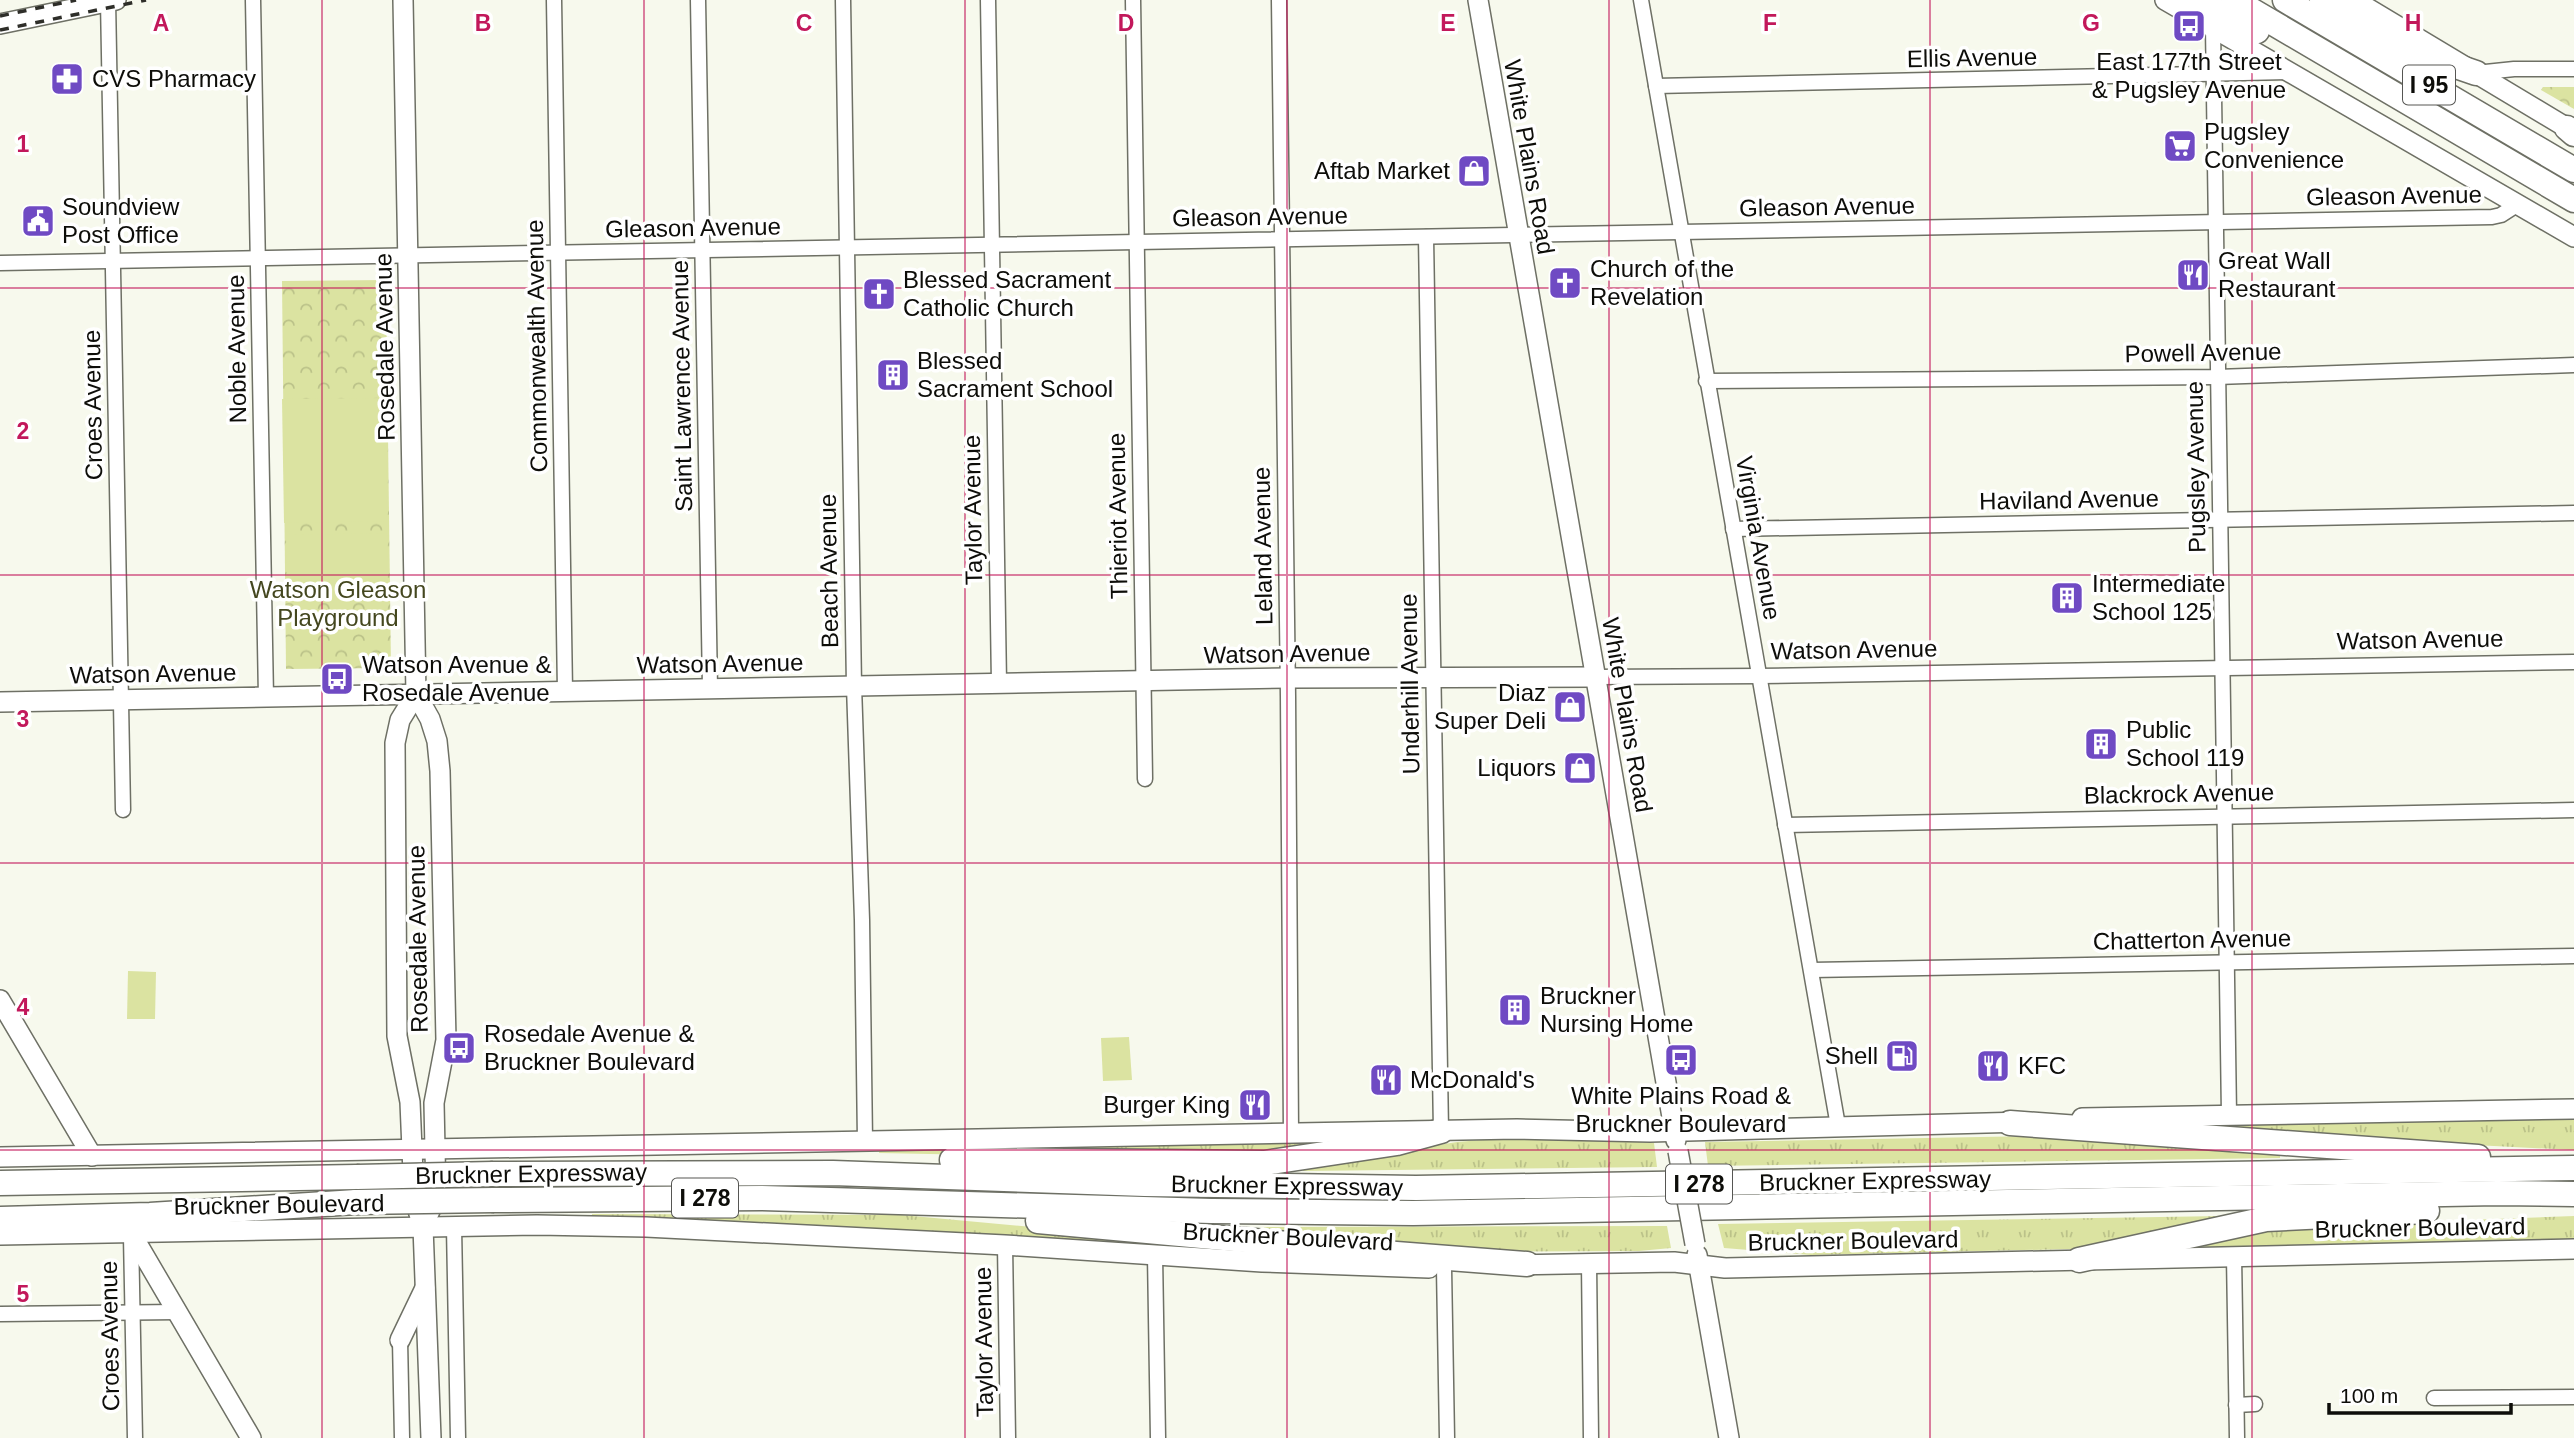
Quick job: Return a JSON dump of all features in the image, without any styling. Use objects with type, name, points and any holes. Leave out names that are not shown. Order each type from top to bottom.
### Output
[{"type":"highway","points":[[2195,0],[2285,45],[2388,90]]},
{"type":"highway","name":"I 95","points":[[2234,0],[2574,200]]},
{"type":"highway","name":"I 95","points":[[2285,0],[2574,170]]},
{"type":"highway","points":[[2322,0],[2412,51],[2476,73]]},
{"type":"highway","points":[[2464,135],[2574,219]]},
{"type":"highway","points":[[2010,1123],[2456,1154],[2570,1168]]},
{"type":"highway","points":[[833,1173],[918,1160],[1264,1163],[1397,1143],[1441,1131]]},
{"type":"highway","name":"Bruckner Expressway","points":[[0,1206],[357,1189],[492,1174],[833,1173],[1186,1185],[1429,1188],[2570,1168]]},
{"type":"highway","name":"Bruckner Expressway","points":[[0,1183],[357,1189],[494,1200],[697,1198],[1265,1212],[1454,1213],[2483,1193],[2574,1195]]},
{"type":"highway","points":[[0,1219],[140,1215],[357,1189]]},
{"type":"highway","points":[[2079,1260],[2266,1219],[2500,1207],[2574,1195]]},
{"type":"highway","points":[[917,1202],[1017,1219],[1527,1264]]},
{"type":"main road","name":"Rosedale Avenue","points":[[403,0],[416,694],[430,719],[437,741],[440,771],[446,1040],[434,1103],[436,1197],[423,1227]]},
{"type":"main road","name":"White Plains Road","points":[[1478,0],[1517,236],[1729,1438]]},
{"type":"main road","points":[[2165,0],[2574,237]]},
{"type":"main road","points":[[2354,0],[2572,131]]},
{"type":"main road","points":[[0,24],[111,1]]},
{"type":"main road","name":"Watson Avenue","points":[[0,702],[1288,678],[1595,677]]},
{"type":"main road","name":"Rosedale Avenue","points":[[416,694],[400,720],[395,743],[397,1036],[410,1101],[414,1197],[423,1227],[431,1438]]},
{"type":"main road","points":[[0,1000],[5,1022],[92,1156]]},
{"type":"main road","points":[[0,1157],[1291,1133],[1674,1130],[2229,1115],[2574,1110]]},
{"type":"main road","name":"Bruckner Boulevard","points":[[0,1235],[423,1227],[646,1227],[1444,1268],[1674,1262],[1725,1268],[2574,1249]]},
{"type":"main road","points":[[131,1233],[251,1438]]},
{"type":"main road","points":[[400,1340],[425,1287]]},
{"type":"street","name":"Noble Avenue","points":[[253,0],[266,697]]},
{"type":"street","name":"Commonwealth Avenue","points":[[554,0],[565,691]]},
{"type":"street","name":"Saint Lawrence Avenue","points":[[698,0],[710,688]]},
{"type":"street","name":"Beach Avenue","points":[[843,0],[854,686],[862,920],[865,1141]]},
{"type":"street","name":"Taylor Avenue","points":[[988,0],[999,684]]},
{"type":"street","name":"Thieriot Avenue","points":[[1133,0],[1145,779]]},
{"type":"street","name":"Leland Avenue","points":[[1279,0],[1291,1133]]},
{"type":"street","name":"Virginia Avenue","points":[[1641,0],[1838,1126]]},
{"type":"street","name":"Croes Avenue","points":[[111,1],[123,810]]},
{"type":"street","name":"Pugsley Avenue","points":[[2213,27],[2229,1115]]},
{"type":"street","points":[[2476,73],[2514,69],[2574,69]]},
{"type":"street","name":"Ellis Avenue","points":[[1656,86],[2290,72]]},
{"type":"street","name":"Gleason Avenue","points":[[0,263],[2492,217],[2501,215],[2518,204]]},
{"type":"street","name":"Underhill Avenue","points":[[1426,237],[1441,1131]]},
{"type":"street","name":"Powell Avenue","points":[[1706,381],[2217,377],[2574,365]]},
{"type":"street","name":"Haviland Avenue","points":[[1733,529],[2574,513]]},
{"type":"street","name":"Watson Avenue","points":[[1595,677],[2574,662]]},
{"type":"street","name":"Blackrock Avenue","points":[[1786,825],[2574,810]]},
{"type":"street","name":"Chatterton Avenue","points":[[1812,970],[2574,956]]},
{"type":"street","points":[[454,1227],[458,1438]]},
{"type":"street","name":"Croes Avenue","points":[[131,1233],[135,1438]]},
{"type":"street","name":"Taylor Avenue","points":[[1005,1245],[1008,1438]]},
{"type":"street","points":[[1155,1255],[1158,1438]]},
{"type":"street","points":[[2235,1256],[2237,1438]]},
{"type":"street","points":[[1589,1263],[1591,1438]]},
{"type":"street","points":[[1444,1268],[1447,1438]]},
{"type":"street","points":[[0,1314],[177,1312]]},
{"type":"street","points":[[400,1340],[402,1438]]},
{"type":"street","points":[[2434,1398],[2574,1397]]},
{"type":"street","points":[[2236,1405],[2255,1404]]},
{"type":"green space","points":[[2543,87],[2574,87],[2574,109],[2541,90]]},
{"type":"green space","name":"Watson Gleason Playground","points":[[386,280],[391,668],[286,669],[282,281]]},
{"type":"green space","points":[[385,398],[387,521],[284,523],[282,399]]},
{"type":"green space","points":[[387,533],[388,602],[287,603],[286,535]]},
{"type":"green space","points":[[128,971],[156,972],[155,1019],[127,1019]]},
{"type":"green space","points":[[1129,1037],[1132,1080],[1103,1081],[1101,1038]]},
{"type":"green space","points":[[2574,1119],[2574,1150],[2184,1124]]},
{"type":"green space","points":[[2036,1136],[2280,1150],[2280,1158],[1708,1166],[1705,1142]]},
{"type":"green space","points":[[1518,1137],[1654,1143],[1657,1167],[1303,1171],[1303,1166],[1457,1142]]},
{"type":"green space","points":[[1328,1139],[1327,1147],[1248,1160],[879,1153],[880,1148]]},
{"type":"green space","points":[[592,1214],[902,1215],[1324,1254],[1324,1257],[845,1227],[592,1218]]},
{"type":"green space","points":[[2223,1216],[2223,1220],[2072,1249],[1811,1255],[1724,1248],[1718,1224]]},
{"type":"green space","points":[[2574,1216],[2574,1241],[2184,1247],[2274,1227]]},
{"type":"green space","points":[[1667,1226],[1671,1248],[1639,1251],[1448,1252],[1262,1232],[1264,1227]]},
{"type":"railway","points":[[0,16],[76,0]]},
{"type":"railway","points":[[0,30],[146,0]]},
{"type":"place","name":"East 177th Street & Pugsley Avenue","points":[[2189,26]]},
{"type":"place","name":"CVS Pharmacy","points":[[67,79]]},
{"type":"place","name":"Pugsley Convenience","points":[[2180,146]]},
{"type":"place","name":"Aftab Market","points":[[1474,171]]},
{"type":"place","name":"Soundview Post Office","points":[[38,221]]},
{"type":"place","name":"Great Wall Restaurant","points":[[2193,275]]},
{"type":"place","name":"Church of the Revelation","points":[[1565,283]]},
{"type":"place","name":"Blessed Sacrament Catholic Church","points":[[879,294]]},
{"type":"place","name":"Blessed Sacrament School","points":[[893,375]]},
{"type":"place","name":"Intermediate School 125","points":[[2067,598]]},
{"type":"place","name":"Watson Avenue & Rosedale Avenue","points":[[337,679]]},
{"type":"place","name":"Diaz Super Deli","points":[[1570,707]]},
{"type":"place","name":"Public School 119","points":[[2101,744]]},
{"type":"place","name":"Liquors","points":[[1580,768]]},
{"type":"place","name":"Bruckner Nursing Home","points":[[1515,1010]]},
{"type":"place","name":"Rosedale Avenue & Bruckner Boulevard","points":[[459,1048]]},
{"type":"place","name":"Shell","points":[[1902,1056]]},
{"type":"place","name":"White Plains Road & Bruckner Boulevard","points":[[1681,1060]]},
{"type":"place","name":"KFC","points":[[1993,1066]]},
{"type":"place","name":"McDonald's","points":[[1386,1080]]},
{"type":"place","name":"Burger King","points":[[1255,1105]]}]
